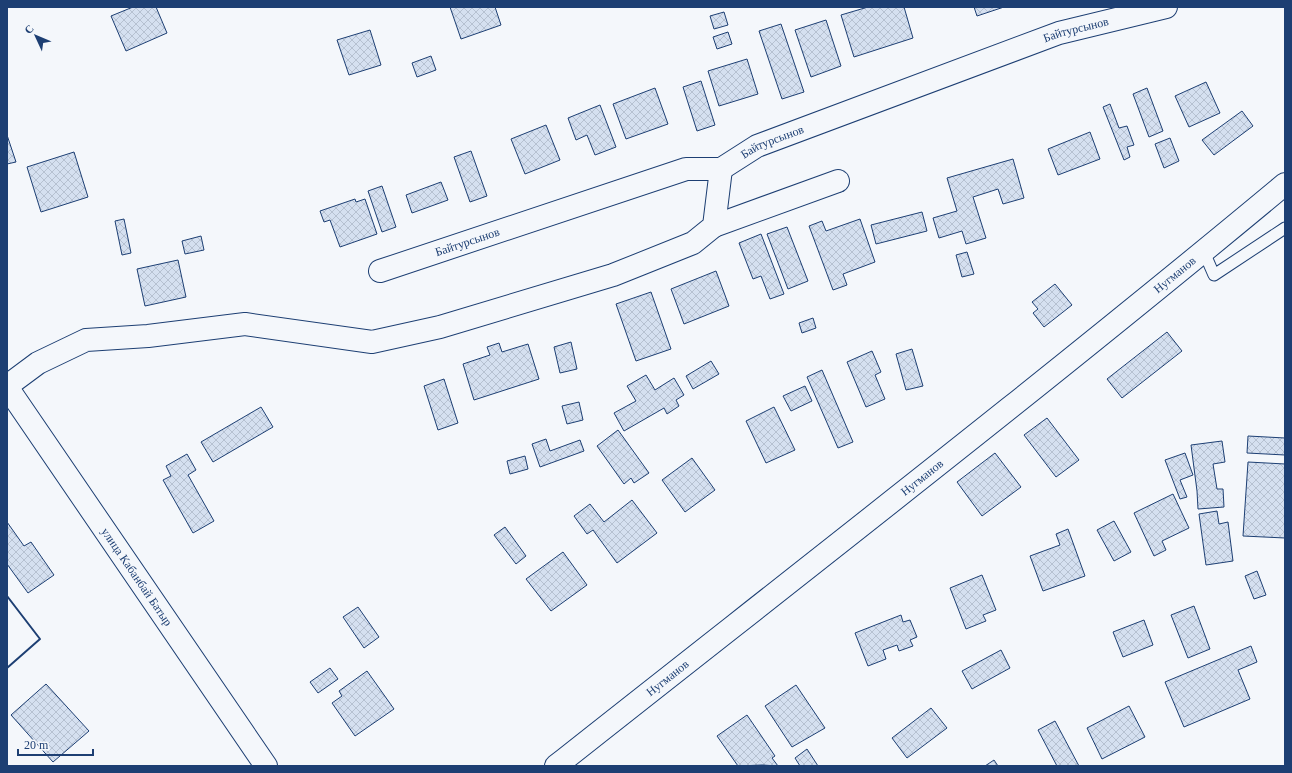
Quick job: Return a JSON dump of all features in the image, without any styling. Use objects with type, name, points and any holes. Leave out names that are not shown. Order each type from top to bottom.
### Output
[{"type":"street","name":"Байтурсынов","points":[[380,270],[686,169],[721,169],[757,146],[1059,32],[1166,7]]},
{"type":"street","points":[[714,226],[721,169]]},
{"type":"street","points":[[9,393],[38,363],[86,340],[148,336],[245,324],[372,342],[440,327],[613,275],[693,243],[714,226],[838,181]]},
{"type":"street","name":"Нугманов","points":[[556,766],[1204,252],[1285,184]]},
{"type":"street","name":"улица Кабанбай Батыр","points":[[9,393],[266,766]]},
{"type":"lane","points":[[1204,252],[1214,275],[1285,228]]},
{"type":"building","points":[[133,7],[156,7],[167,33],[126,51],[111,16]]},
{"type":"building","points":[[450,7],[495,7],[501,25],[461,39]]},
{"type":"building","points":[[868,7],[904,7],[913,38],[854,57],[841,15]]},
{"type":"building","points":[[974,7],[1004,7],[977,16]]},
{"type":"building","points":[[724,12],[728,25],[714,29],[710,16]]},
{"type":"building","points":[[826,20],[841,66],[811,77],[795,30]]},
{"type":"building","points":[[781,24],[804,92],[782,99],[759,31]]},
{"type":"building","points":[[370,30],[381,65],[349,75],[337,40]]},
{"type":"building","points":[[728,32],[732,44],[717,49],[713,37]]},
{"type":"building","points":[[431,56],[436,70],[417,77],[412,63]]},
{"type":"building","points":[[747,59],[758,94],[719,106],[708,71]]},
{"type":"building","points":[[701,81],[715,125],[697,131],[683,87]]},
{"type":"building","points":[[1206,82],[1220,113],[1189,127],[1175,96]]},
{"type":"building","points":[[655,88],[668,124],[626,139],[613,104]]},
{"type":"building","points":[[1147,88],[1163,131],[1149,137],[1133,94]]},
{"type":"building","points":[[1110,104],[1119,128],[1127,126],[1134,145],[1127,147],[1130,157],[1124,160],[1103,107]]},
{"type":"building","points":[[600,105],[616,147],[595,155],[587,135],[576,140],[568,118]]},
{"type":"building","points":[[1242,111],[1253,126],[1214,155],[1202,140]]},
{"type":"building","points":[[546,125],[560,160],[525,174],[511,139]]},
{"type":"building","points":[[1090,132],[1100,159],[1058,175],[1048,149]]},
{"type":"building","points":[[7,135],[16,162],[7,164]]},
{"type":"building","points":[[1170,138],[1179,161],[1164,168],[1155,144]]},
{"type":"building","points":[[471,151],[487,196],[470,202],[454,157]]},
{"type":"building","points":[[74,152],[88,197],[41,212],[27,167]]},
{"type":"building","points":[[1013,159],[1024,198],[1003,204],[998,189],[973,197],[986,238],[966,244],[962,231],[939,238],[933,218],[957,211],[947,178]]},
{"type":"building","points":[[441,182],[448,200],[412,213],[406,195]]},
{"type":"building","points":[[382,186],[396,227],[382,232],[368,191]]},
{"type":"building","points":[[355,199],[356,202],[365,199],[377,234],[340,247],[330,220],[324,222],[320,211]]},
{"type":"building","points":[[922,212],[927,231],[876,244],[871,225]]},
{"type":"building","points":[[124,219],[131,253],[122,255],[115,221]]},
{"type":"building","points":[[860,219],[875,262],[843,274],[847,285],[833,290],[809,226],[822,221],[826,231]]},
{"type":"building","points":[[787,227],[808,281],[788,289],[767,234]]},
{"type":"building","points":[[761,234],[784,294],[770,299],[761,276],[753,279],[739,243]]},
{"type":"building","points":[[201,236],[204,250],[185,254],[182,241]]},
{"type":"building","points":[[967,252],[974,274],[962,277],[956,255]]},
{"type":"building","points":[[178,260],[186,297],[145,306],[137,269]]},
{"type":"building","points":[[716,271],[729,306],[684,324],[671,289]]},
{"type":"building","points":[[1055,284],[1072,305],[1044,327],[1033,313],[1038,309],[1032,302]]},
{"type":"building","points":[[651,292],[671,349],[636,361],[616,304]]},
{"type":"building","points":[[813,318],[816,328],[802,333],[799,323]]},
{"type":"building","points":[[1167,332],[1182,351],[1122,398],[1107,379]]},
{"type":"building","points":[[571,342],[577,369],[560,373],[554,347]]},
{"type":"building","points":[[499,343],[502,352],[528,344],[539,379],[474,400],[463,364],[490,355],[487,347]]},
{"type":"building","points":[[912,349],[923,386],[906,390],[896,354]]},
{"type":"building","points":[[872,351],[881,372],[875,375],[885,399],[866,407],[847,362]]},
{"type":"building","points":[[711,361],[719,374],[693,389],[686,376]]},
{"type":"building","points":[[822,370],[853,442],[838,448],[807,377]]},
{"type":"building","points":[[646,375],[655,390],[674,378],[684,395],[676,400],[679,406],[667,414],[664,408],[624,431],[614,413],[636,401],[627,386]]},
{"type":"building","points":[[444,379],[458,423],[438,430],[424,386]]},
{"type":"building","points":[[805,386],[812,401],[791,411],[783,396]]},
{"type":"building","points":[[579,402],[583,420],[567,424],[562,406]]},
{"type":"building","points":[[261,407],[273,427],[213,462],[201,442]]},
{"type":"building","points":[[774,407],[795,450],[766,463],[746,421]]},
{"type":"building","points":[[1047,418],[1079,460],[1056,477],[1024,435]]},
{"type":"building","points":[[618,430],[649,473],[634,483],[631,478],[624,484],[597,446]]},
{"type":"building","points":[[1248,436],[1285,438],[1285,455],[1247,453]]},
{"type":"building","points":[[546,439],[550,451],[580,440],[584,451],[540,467],[532,444]]},
{"type":"building","points":[[1222,441],[1225,462],[1213,464],[1217,489],[1223,489],[1224,507],[1198,509],[1191,445]]},
{"type":"building","points":[[995,453],[1021,487],[982,516],[957,482]]},
{"type":"building","points":[[1185,453],[1193,475],[1180,480],[1187,497],[1180,499],[1165,460]]},
{"type":"building","points":[[187,454],[196,470],[188,475],[214,521],[193,533],[163,480],[171,476],[166,466]]},
{"type":"building","points":[[525,456],[528,469],[510,474],[507,461]]},
{"type":"building","points":[[692,458],[715,490],[685,512],[662,480]]},
{"type":"building","points":[[1248,462],[1285,464],[1285,538],[1243,536]]},
{"type":"building","points":[[1173,494],[1189,528],[1162,541],[1166,550],[1154,556],[1134,513]]},
{"type":"building","points":[[632,500],[657,533],[617,563],[593,530],[587,534],[574,516],[590,504],[604,522]]},
{"type":"building","points":[[1217,511],[1219,524],[1228,522],[1233,561],[1206,565],[1199,514]]},
{"type":"building","points":[[1114,521],[1131,552],[1114,561],[1097,530]]},
{"type":"building","points":[[7,522],[24,546],[31,542],[54,575],[28,593],[7,564]]},
{"type":"building","points":[[505,527],[526,556],[516,564],[494,535]]},
{"type":"building","points":[[1068,529],[1085,576],[1043,591],[1030,556],[1060,545],[1056,534]]},
{"type":"building","points":[[563,552],[587,585],[551,611],[526,579]]},
{"type":"building","points":[[1257,571],[1266,595],[1254,599],[1245,576]]},
{"type":"building","points":[[982,575],[996,610],[983,615],[986,621],[966,629],[950,588]]},
{"type":"building","points":[[1194,606],[1210,649],[1188,658],[1171,615]]},
{"type":"building","points":[[358,607],[379,637],[364,648],[343,617]]},
{"type":"building","points":[[901,615],[903,622],[910,620],[917,637],[910,640],[913,646],[899,651],[897,645],[883,650],[886,659],[868,666],[855,633]]},
{"type":"building","points":[[1144,620],[1153,645],[1123,657],[1113,632]]},
{"type":"building","points":[[1251,646],[1257,662],[1238,670],[1250,699],[1184,727],[1165,682]]},
{"type":"building","points":[[1001,650],[1010,668],[972,689],[962,671]]},
{"type":"building","points":[[330,668],[338,679],[318,693],[310,682]]},
{"type":"building","points":[[367,671],[394,709],[355,736],[332,703],[342,696],[339,691]]},
{"type":"building","points":[[46,684],[89,731],[53,762],[11,715]]},
{"type":"building","points":[[796,685],[825,728],[792,747],[765,706]]},
{"type":"building","points":[[1129,706],[1145,737],[1102,759],[1087,728]]},
{"type":"building","points":[[931,708],[947,728],[907,758],[892,738]]},
{"type":"building","points":[[747,715],[775,756],[772,758],[778,766],[738,766],[717,736]]},
{"type":"building","points":[[1055,721],[1079,766],[1057,766],[1038,730]]},
{"type":"building","points":[[807,749],[818,766],[800,766],[795,758]]},
{"type":"building","points":[[994,760],[998,766],[985,766]]},
{"type":"wall","points":[[7,596],[40,639],[7,668]]}]
